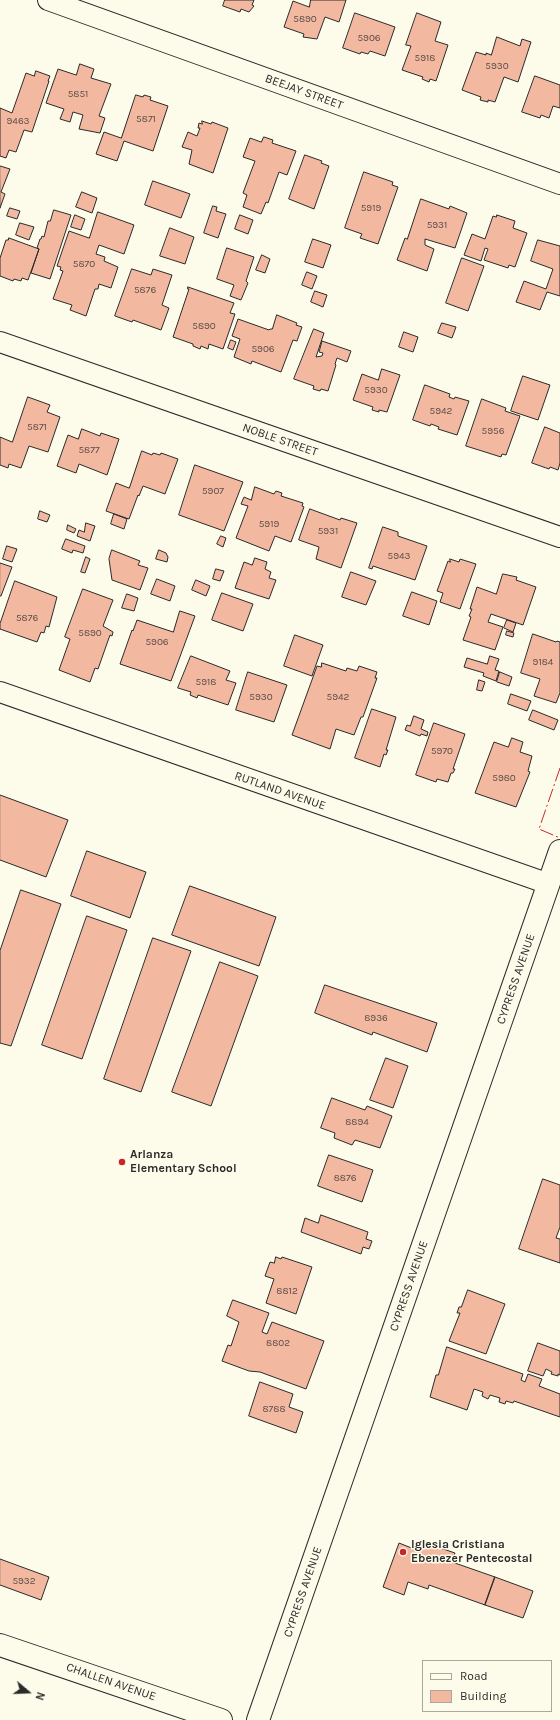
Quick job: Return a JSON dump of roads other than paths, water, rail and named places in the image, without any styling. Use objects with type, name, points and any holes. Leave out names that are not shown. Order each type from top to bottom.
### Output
[{"type":"street","name":"BEEJAY STREET","points":[[48,0],[560,184]]},
{"type":"street","name":"NOBLE STREET","points":[[0,342],[560,537]]},
{"type":"street","name":"RUTLAND AVENUE","points":[[0,692],[554,886]]},
{"type":"street","name":"CYPRESS AVENUE","points":[[258,1720],[554,886],[560,851]]},
{"type":"street","name":"CHALLEN AVENUE","points":[[0,1645],[221,1720]]},
{"type":"place","name":"Arlanza Elementary School","points":[[122,1162]]},
{"type":"place","name":"Iglesia Cristiana Ebenezer Pentecostal","points":[[403,1552]]}]
